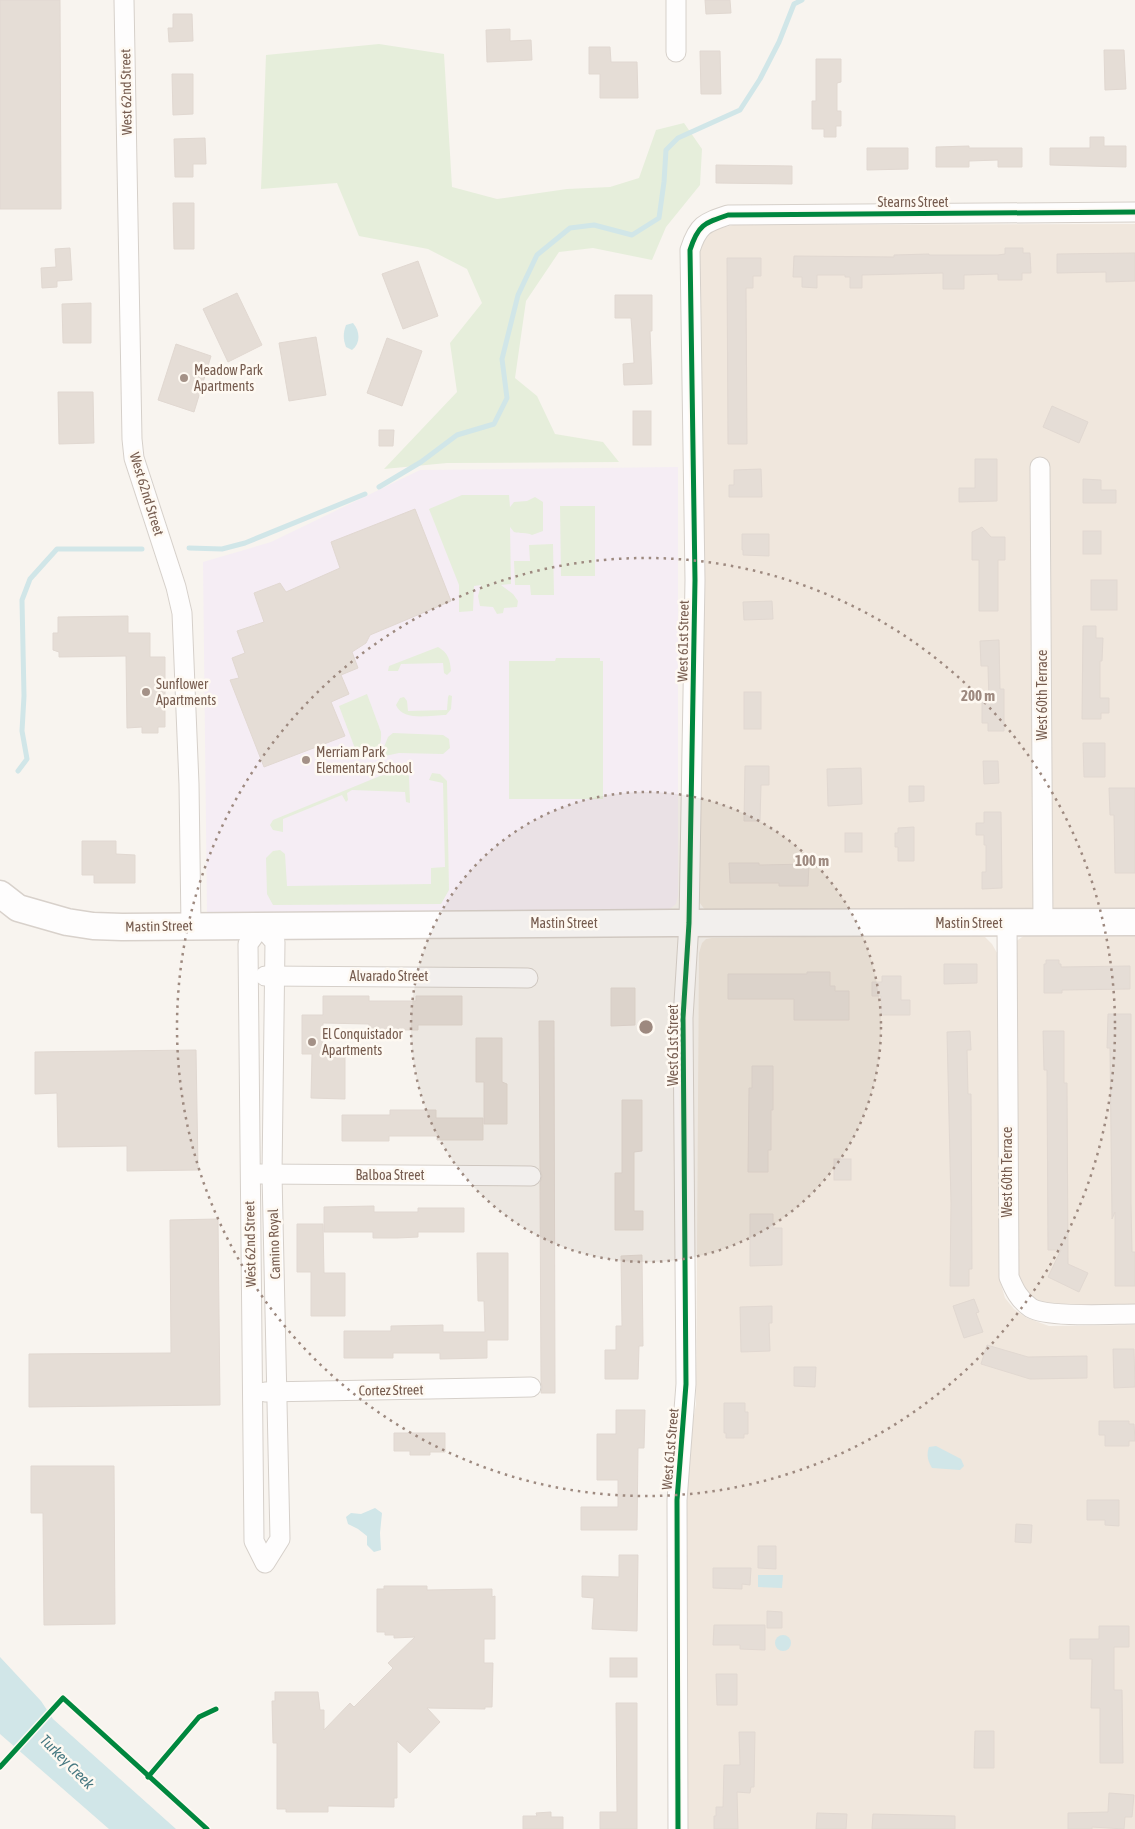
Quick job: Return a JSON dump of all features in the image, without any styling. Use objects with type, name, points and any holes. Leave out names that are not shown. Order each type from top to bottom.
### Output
[{"type":"street","name":"West 62nd Street","points":[[124,0],[132,439],[134,458],[174,580],[182,613],[189,784],[191,926]]},
{"type":"street","points":[[676,0],[676,52]]},
{"type":"street","name":"Stearns Street","points":[[696,233],[710,221],[728,215],[1135,212]]},
{"type":"street","name":"West 61st Street","points":[[678,1829],[677,1500],[686,1384],[683,1018],[689,923],[695,580],[690,250],[696,233]]},
{"type":"street","name":"West 60th Terrace","points":[[1040,467],[1043,923]]},
{"type":"street","name":"Mastin Street","points":[[0,894],[18,908],[67,922],[93,926],[122,927],[1135,922]]},
{"type":"street","name":"West 60th Terrace","points":[[1007,923],[1007,1258],[1009,1277],[1018,1296],[1032,1309],[1055,1314],[1135,1314]]},
{"type":"street","name":"West 62nd Street","points":[[261,926],[248,944],[254,1541],[265,1563]]},
{"type":"street","name":"Camino Royal","points":[[261,926],[275,942],[272,1174],[280,1539],[265,1563]]},
{"type":"street","name":"Alvarado Street","points":[[249,976],[528,978]]},
{"type":"street","name":"Balboa Street","points":[[250,1174],[531,1176]]},
{"type":"street","name":"Cortez Street","points":[[252,1392],[531,1387]]},
{"type":"shaded area","points":[[1135,224],[1135,908],[711,912],[705,910],[697,899],[697,257],[707,235],[714,230],[733,225]]},
{"type":"shaded area","points":[[678,467],[678,896],[676,904],[667,911],[207,915],[203,562],[271,542],[420,470]]},
{"type":"shaded area","points":[[1135,933],[1135,1306],[1050,1306],[1034,1299],[1021,1285],[1018,1277],[1015,942],[1025,935]]},
{"type":"shaded area","points":[[977,935],[985,937],[997,953],[1000,1281],[1005,1298],[1014,1309],[1027,1318],[1049,1326],[1135,1325],[1135,1829],[687,1829],[685,1479],[696,1404],[699,953],[702,943],[706,939],[712,938]]},
{"type":"green space","points":[[379,44],[444,54],[452,187],[497,199],[567,189],[610,187],[639,178],[656,130],[684,123],[702,149],[700,185],[666,227],[652,260],[593,248],[559,252],[526,301],[515,378],[537,396],[555,434],[603,442],[619,462],[447,463],[384,469],[457,392],[450,343],[482,303],[467,269],[428,249],[359,236],[337,183],[261,189],[266,55]]},
{"type":"green space","points":[[462,495],[509,495],[510,507],[514,502],[527,501],[535,497],[543,502],[543,531],[532,535],[514,532],[510,527],[511,584],[501,585],[513,594],[518,601],[517,607],[504,608],[503,613],[497,614],[493,607],[480,606],[478,596],[481,585],[474,586],[473,611],[459,612],[459,585],[429,509]]},
{"type":"green space","points":[[560,506],[595,506],[595,576],[561,576]]},
{"type":"green space","points":[[553,544],[554,595],[531,595],[530,585],[515,585],[514,561],[530,561],[529,545]]},
{"type":"green space","points":[[438,647],[446,654],[449,660],[451,671],[447,675],[444,673],[443,663],[401,664],[398,671],[388,671],[389,666]]},
{"type":"green space","points":[[556,658],[600,658],[600,661],[603,661],[603,799],[509,799],[509,661],[555,661]]},
{"type":"green space","points":[[367,694],[381,732],[381,738],[379,747],[376,750],[359,759],[339,706]]},
{"type":"green space","points":[[449,695],[452,696],[451,709],[446,715],[411,716],[405,714],[396,705],[400,698],[404,697],[407,701],[408,711],[447,710]]},
{"type":"green space","points":[[393,733],[443,735],[449,739],[450,748],[443,754],[399,753],[380,757],[388,737]]},
{"type":"green space","points":[[404,771],[409,776],[410,803],[406,802],[405,792],[352,790],[347,793],[348,800],[346,802],[342,795],[283,819],[283,832],[273,830],[270,825],[273,820],[380,776]]},
{"type":"green space","points":[[432,773],[440,774],[447,781],[449,890],[441,904],[273,905],[267,894],[266,858],[273,851],[280,850],[285,854],[287,886],[431,884],[431,868],[445,867],[443,783],[429,780]]},
{"type":"water","points":[[353,323],[357,330],[358,340],[352,350],[346,347],[344,331],[346,325]]},
{"type":"water","points":[[936,1446],[961,1459],[964,1466],[960,1470],[932,1468],[929,1463],[928,1450],[929,1447]]},
{"type":"water","points":[[375,1508],[382,1513],[381,1550],[374,1552],[367,1545],[367,1536],[348,1524],[346,1517],[351,1513],[361,1514]]},
{"type":"water","points":[[758,1575],[783,1575],[782,1588],[758,1587]]},
{"type":"water","points":[[780,1635],[786,1635],[791,1640],[789,1649],[780,1651],[775,1646],[775,1640]]},
{"type":"water","name":"Turkey Creek","points":[[0,1657],[41,1701],[53,1719],[176,1829],[109,1829],[0,1734]]},
{"type":"building","points":[[0,0],[60,0],[61,209],[0,209]]},
{"type":"building","points":[[705,0],[730,0],[731,13],[706,14]]},
{"type":"building","points":[[173,14],[192,14],[193,41],[169,42],[168,28],[173,28]]},
{"type":"building","points":[[510,29],[510,41],[531,40],[532,60],[487,62],[486,30]]},
{"type":"building","points":[[589,47],[610,47],[611,62],[637,62],[638,98],[600,98],[600,74],[589,74]]},
{"type":"building","points":[[1104,50],[1124,50],[1126,89],[1105,90]]},
{"type":"building","points":[[700,51],[720,51],[721,94],[701,94]]},
{"type":"building","points":[[816,59],[841,59],[841,82],[837,83],[837,111],[841,111],[841,126],[836,126],[836,137],[824,137],[824,129],[812,129],[812,101],[816,101]]},
{"type":"building","points":[[172,74],[193,74],[193,114],[173,115]]},
{"type":"building","points":[[1090,137],[1104,137],[1104,146],[1126,146],[1126,167],[1050,165],[1050,148],[1090,148]]},
{"type":"building","points":[[205,138],[206,164],[193,164],[193,177],[175,177],[174,139]]},
{"type":"building","points":[[969,146],[969,148],[1022,148],[1022,167],[998,167],[998,160],[969,161],[969,167],[936,167],[936,147]]},
{"type":"building","points":[[867,148],[908,148],[908,169],[867,170]]},
{"type":"building","points":[[716,165],[792,166],[792,184],[716,183]]},
{"type":"building","points":[[173,203],[194,203],[194,249],[174,249]]},
{"type":"building","points":[[70,248],[72,280],[57,281],[57,287],[42,288],[41,268],[56,267],[55,249]]},
{"type":"building","points":[[1005,248],[1023,248],[1023,253],[1030,253],[1031,273],[1022,273],[1022,280],[998,280],[998,274],[964,275],[964,289],[943,289],[943,273],[862,275],[862,288],[850,288],[850,277],[845,277],[845,275],[817,275],[817,288],[802,287],[802,277],[793,277],[794,256],[998,255],[1005,254]]},
{"type":"building","points":[[1135,253],[1135,281],[1106,282],[1106,272],[1057,273],[1057,254]]},
{"type":"building","points":[[727,258],[761,258],[761,276],[753,276],[753,288],[746,288],[747,444],[728,444]]},
{"type":"building","points":[[418,261],[438,316],[403,329],[382,274]]},
{"type":"building","name":"Meadow Park Apartments","points":[[237,293],[262,345],[228,362],[203,309]]},
{"type":"building","points":[[615,295],[652,295],[652,331],[650,331],[652,384],[624,385],[623,364],[634,363],[631,318],[615,318]]},
{"type":"building","points":[[91,303],[91,343],[63,343],[62,304]]},
{"type":"building","name":"Meadow Park Apartments","points":[[316,337],[326,395],[289,401],[279,343]]},
{"type":"building","points":[[387,338],[422,351],[402,406],[367,393]]},
{"type":"building","name":"Meadow Park Apartments","points":[[176,344],[211,356],[194,412],[158,400]]},
{"type":"building","points":[[58,392],[93,392],[94,443],[59,444]]},
{"type":"building","points":[[1052,406],[1088,422],[1079,443],[1043,427]]},
{"type":"building","points":[[633,411],[651,411],[651,445],[633,445]]},
{"type":"building","points":[[379,430],[394,430],[393,446],[379,446]]},
{"type":"building","points":[[975,459],[997,459],[997,501],[959,502],[959,488],[975,488]]},
{"type":"building","points":[[761,469],[762,497],[729,497],[729,485],[734,485],[734,470]]},
{"type":"building","points":[[1083,479],[1101,480],[1101,490],[1116,490],[1116,503],[1083,503]]},
{"type":"building","name":"Merriam Park Elementary School","points":[[415,509],[451,601],[370,635],[366,643],[352,652],[358,668],[341,675],[349,694],[331,702],[345,736],[264,767],[230,680],[239,678],[232,658],[245,653],[237,631],[264,622],[254,593],[280,583],[286,592],[340,568],[331,542]]},
{"type":"building","points":[[982,527],[991,537],[1005,537],[1005,560],[998,560],[998,611],[979,611],[979,560],[972,560],[972,532]]},
{"type":"building","points":[[1083,531],[1101,531],[1101,554],[1083,554]]},
{"type":"building","points":[[742,534],[769,534],[769,556],[743,555]]},
{"type":"building","points":[[1091,580],[1117,580],[1117,610],[1091,610]]},
{"type":"building","points":[[772,601],[773,619],[744,620],[743,602]]},
{"type":"building","name":"Sunflower Apartments","points":[[128,616],[128,633],[150,633],[150,657],[165,657],[165,727],[158,727],[158,733],[142,733],[142,727],[127,728],[126,656],[59,657],[59,652],[53,650],[53,633],[58,633],[58,617]]},
{"type":"building","points":[[1083,626],[1096,626],[1096,638],[1103,638],[1102,661],[1100,661],[1100,698],[1109,698],[1109,713],[1101,713],[1101,719],[1082,719]]},
{"type":"building","points":[[999,640],[1000,689],[1004,689],[1004,731],[988,731],[988,723],[982,723],[982,702],[989,702],[988,666],[981,666],[980,641]]},
{"type":"building","points":[[744,692],[761,692],[761,729],[744,729]]},
{"type":"building","points":[[1083,743],[1105,743],[1105,777],[1084,777]]},
{"type":"building","points":[[983,761],[998,761],[999,783],[984,784]]},
{"type":"building","points":[[745,766],[769,766],[769,785],[761,785],[760,821],[744,821]]},
{"type":"building","points":[[861,768],[862,804],[828,806],[827,769]]},
{"type":"building","points":[[909,786],[924,786],[924,801],[909,802]]},
{"type":"building","points":[[1109,788],[1135,788],[1135,873],[1115,873],[1114,815],[1110,815]]},
{"type":"building","points":[[984,812],[1001,812],[1002,888],[982,889],[982,872],[986,872],[986,845],[984,845],[984,835],[976,835],[976,823],[984,823]]},
{"type":"building","points":[[914,827],[914,861],[898,861],[895,833],[898,833],[898,828]]},
{"type":"building","points":[[845,833],[862,833],[862,852],[845,852]]},
{"type":"building","points":[[82,841],[116,841],[116,854],[135,855],[135,883],[94,883],[94,875],[82,875]]},
{"type":"building","points":[[729,863],[759,863],[759,865],[809,864],[808,886],[779,886],[779,883],[730,883]]},
{"type":"building","points":[[1046,960],[1059,960],[1061,967],[1130,966],[1130,989],[1062,990],[1062,993],[1044,993],[1044,964],[1046,964]]},
{"type":"building","points":[[944,964],[977,964],[977,983],[944,984]]},
{"type":"building","points":[[807,972],[830,972],[830,986],[835,986],[835,991],[849,991],[849,1020],[794,1020],[794,999],[728,999],[728,974],[807,974]]},
{"type":"building","points":[[882,976],[901,976],[901,1000],[910,1000],[910,1015],[881,1015],[881,996],[872,996],[872,982],[882,982]]},
{"type":"building","points":[[611,988],[635,988],[635,1025],[611,1026]]},
{"type":"building","name":"El Conquistador Apartments","points":[[323,996],[369,996],[369,1001],[416,1001],[416,996],[462,996],[462,1025],[418,1025],[418,1030],[369,1030],[369,1024],[323,1023],[323,1054],[345,1054],[345,1099],[311,1098],[312,1054],[302,1054],[302,1015],[323,1015]]},
{"type":"building","points":[[1108,1014],[1131,1014],[1131,1204],[1132,1252],[1135,1252],[1135,1286],[1115,1286],[1115,1212],[1112,1219],[1110,1048],[1107,1048]]},
{"type":"building","points":[[539,1021],[554,1021],[555,1393],[541,1393],[540,1183],[542,1176],[540,1169]]},
{"type":"building","points":[[970,1031],[971,1050],[967,1050],[968,1094],[971,1094],[972,1269],[969,1269],[969,1286],[950,1286],[951,1203],[947,1032]]},
{"type":"building","points":[[1043,1031],[1064,1031],[1064,1083],[1067,1083],[1068,1264],[1088,1273],[1079,1292],[1048,1277],[1061,1250],[1048,1250],[1047,1070],[1044,1070]]},
{"type":"building","points":[[476,1038],[502,1038],[502,1082],[507,1084],[507,1124],[484,1124],[484,1082],[476,1082]]},
{"type":"building","points":[[196,1050],[198,1170],[127,1171],[127,1146],[58,1147],[57,1093],[35,1094],[35,1052]]},
{"type":"building","points":[[752,1066],[773,1066],[773,1110],[771,1110],[771,1150],[768,1150],[768,1172],[748,1172],[749,1088],[752,1088]]},
{"type":"building","points":[[622,1100],[642,1100],[642,1151],[634,1152],[634,1211],[643,1211],[643,1230],[615,1230],[615,1173],[622,1173]]},
{"type":"building","points":[[390,1110],[436,1110],[436,1118],[483,1118],[483,1140],[437,1140],[437,1136],[389,1136],[389,1141],[342,1141],[342,1115],[390,1115]]},
{"type":"building","points":[[834,1159],[851,1159],[851,1180],[834,1180]]},
{"type":"building","points":[[374,1206],[374,1212],[418,1212],[418,1208],[464,1208],[464,1232],[418,1232],[418,1237],[373,1238],[373,1232],[324,1232],[324,1207]]},
{"type":"building","points":[[750,1214],[773,1214],[773,1228],[782,1228],[782,1265],[750,1266]]},
{"type":"building","points":[[218,1219],[220,1405],[29,1407],[29,1354],[171,1353],[170,1220]]},
{"type":"building","points":[[297,1224],[323,1224],[324,1273],[345,1273],[345,1316],[311,1316],[311,1272],[297,1272]]},
{"type":"building","points":[[477,1253],[508,1253],[508,1340],[487,1340],[487,1358],[440,1359],[440,1353],[393,1353],[393,1358],[344,1358],[344,1331],[391,1331],[391,1326],[443,1325],[443,1332],[485,1332],[484,1301],[478,1301]]},
{"type":"building","points":[[642,1255],[643,1346],[639,1346],[638,1379],[605,1379],[605,1350],[616,1350],[616,1326],[622,1326],[621,1256]]},
{"type":"building","points":[[974,1299],[979,1312],[976,1313],[983,1332],[964,1338],[953,1306]]},
{"type":"building","points":[[772,1306],[772,1323],[769,1323],[770,1351],[741,1352],[740,1307]]},
{"type":"building","points":[[987,1345],[1028,1357],[1087,1356],[1087,1378],[1030,1379],[981,1364]]},
{"type":"building","points":[[1113,1349],[1134,1349],[1135,1387],[1114,1388]]},
{"type":"building","points":[[794,1367],[816,1367],[815,1387],[794,1386]]},
{"type":"building","points":[[724,1403],[745,1403],[745,1412],[748,1412],[748,1434],[744,1434],[744,1438],[726,1438],[726,1433],[724,1433]]},
{"type":"building","points":[[616,1410],[645,1410],[644,1448],[638,1448],[637,1530],[581,1530],[581,1507],[618,1507],[618,1480],[597,1480],[597,1434],[616,1434]]},
{"type":"building","points":[[1099,1421],[1129,1421],[1129,1424],[1134,1424],[1135,1441],[1129,1441],[1129,1446],[1105,1446],[1105,1435],[1099,1435]]},
{"type":"building","points":[[394,1433],[445,1433],[445,1452],[430,1452],[430,1455],[410,1455],[410,1451],[394,1451]]},
{"type":"building","points":[[31,1466],[114,1466],[115,1624],[44,1625],[43,1513],[31,1513]]},
{"type":"building","points":[[1087,1500],[1119,1500],[1119,1526],[1105,1525],[1105,1520],[1087,1520]]},
{"type":"building","points":[[1016,1524],[1032,1525],[1031,1543],[1015,1542]]},
{"type":"building","points":[[758,1546],[776,1546],[776,1569],[758,1568]]},
{"type":"building","points":[[619,1555],[638,1555],[637,1631],[592,1629],[594,1598],[582,1597],[582,1576],[619,1577]]},
{"type":"building","points":[[713,1568],[751,1568],[750,1585],[742,1584],[742,1589],[713,1588]]},
{"type":"building","points":[[384,1586],[427,1586],[427,1590],[492,1589],[492,1597],[495,1596],[495,1639],[484,1639],[484,1663],[493,1663],[492,1707],[485,1707],[485,1709],[427,1708],[440,1722],[410,1753],[397,1741],[397,1798],[394,1798],[394,1807],[328,1806],[328,1812],[286,1812],[286,1809],[277,1809],[277,1743],[273,1743],[272,1701],[275,1701],[275,1692],[318,1692],[320,1710],[324,1710],[324,1730],[350,1703],[354,1707],[393,1668],[388,1663],[415,1637],[394,1638],[394,1635],[385,1635],[385,1632],[377,1632],[377,1589],[384,1589]]},
{"type":"building","points":[[767,1611],[782,1612],[782,1628],[767,1628]]},
{"type":"building","points":[[714,1625],[765,1625],[765,1650],[740,1649],[740,1645],[713,1645]]},
{"type":"building","points":[[1099,1626],[1129,1626],[1129,1647],[1114,1647],[1114,1690],[1122,1690],[1123,1763],[1100,1763],[1100,1708],[1091,1708],[1092,1659],[1070,1659],[1070,1639],[1099,1639]]},
{"type":"building","points":[[610,1658],[637,1658],[637,1677],[610,1677]]},
{"type":"building","points":[[716,1674],[737,1674],[737,1705],[717,1705]]},
{"type":"building","points":[[616,1703],[637,1703],[637,1829],[600,1829],[600,1812],[617,1812]]},
{"type":"building","points":[[975,1731],[994,1731],[994,1768],[974,1768]]},
{"type":"building","points":[[739,1732],[755,1732],[754,1787],[751,1787],[750,1793],[737,1792],[738,1829],[714,1829],[716,1807],[723,1807],[724,1765],[740,1765]]},
{"type":"building","points":[[1109,1793],[1134,1795],[1132,1817],[1125,1817],[1124,1829],[1092,1827],[1092,1829],[1068,1829],[1068,1813],[1108,1812]]},
{"type":"building","points":[[551,1812],[551,1817],[563,1817],[563,1829],[523,1829],[523,1816],[537,1816],[536,1813]]},
{"type":"building","points":[[817,1813],[847,1814],[846,1829],[816,1829]]},
{"type":"building","points":[[873,1814],[955,1816],[955,1829],[872,1829]]},
{"type":"waterway","points":[[379,487],[421,462],[457,435],[494,424],[507,398],[502,359],[518,295],[537,255],[570,228],[594,225],[632,235],[659,218],[666,150],[678,138],[740,110],[760,79],[779,42],[794,4],[802,0]]},
{"type":"waterway","points":[[189,548],[222,549],[245,543],[365,494]]},
{"type":"waterway","points":[[18,771],[27,759],[22,731],[24,696],[22,600],[30,579],[57,549],[142,549]]},
{"type":"cycle path","points":[[678,1829],[677,1500],[686,1384],[683,1018],[689,923],[695,580],[690,250],[696,235],[703,226],[728,215],[1135,212]]},
{"type":"cycle path","points":[[0,1767],[63,1698],[207,1829]]},
{"type":"cycle path","points":[[148,1777],[199,1717],[216,1709]]},
{"type":"place","name":"Meadow Park Apartments","points":[[184,378]]},
{"type":"place","name":"Sunflower Apartments","points":[[146,692]]},
{"type":"place","name":"Merriam Park Elementary School","points":[[306,760]]},
{"type":"place","name":"El Conquistador Apartments","points":[[312,1042]]}]
